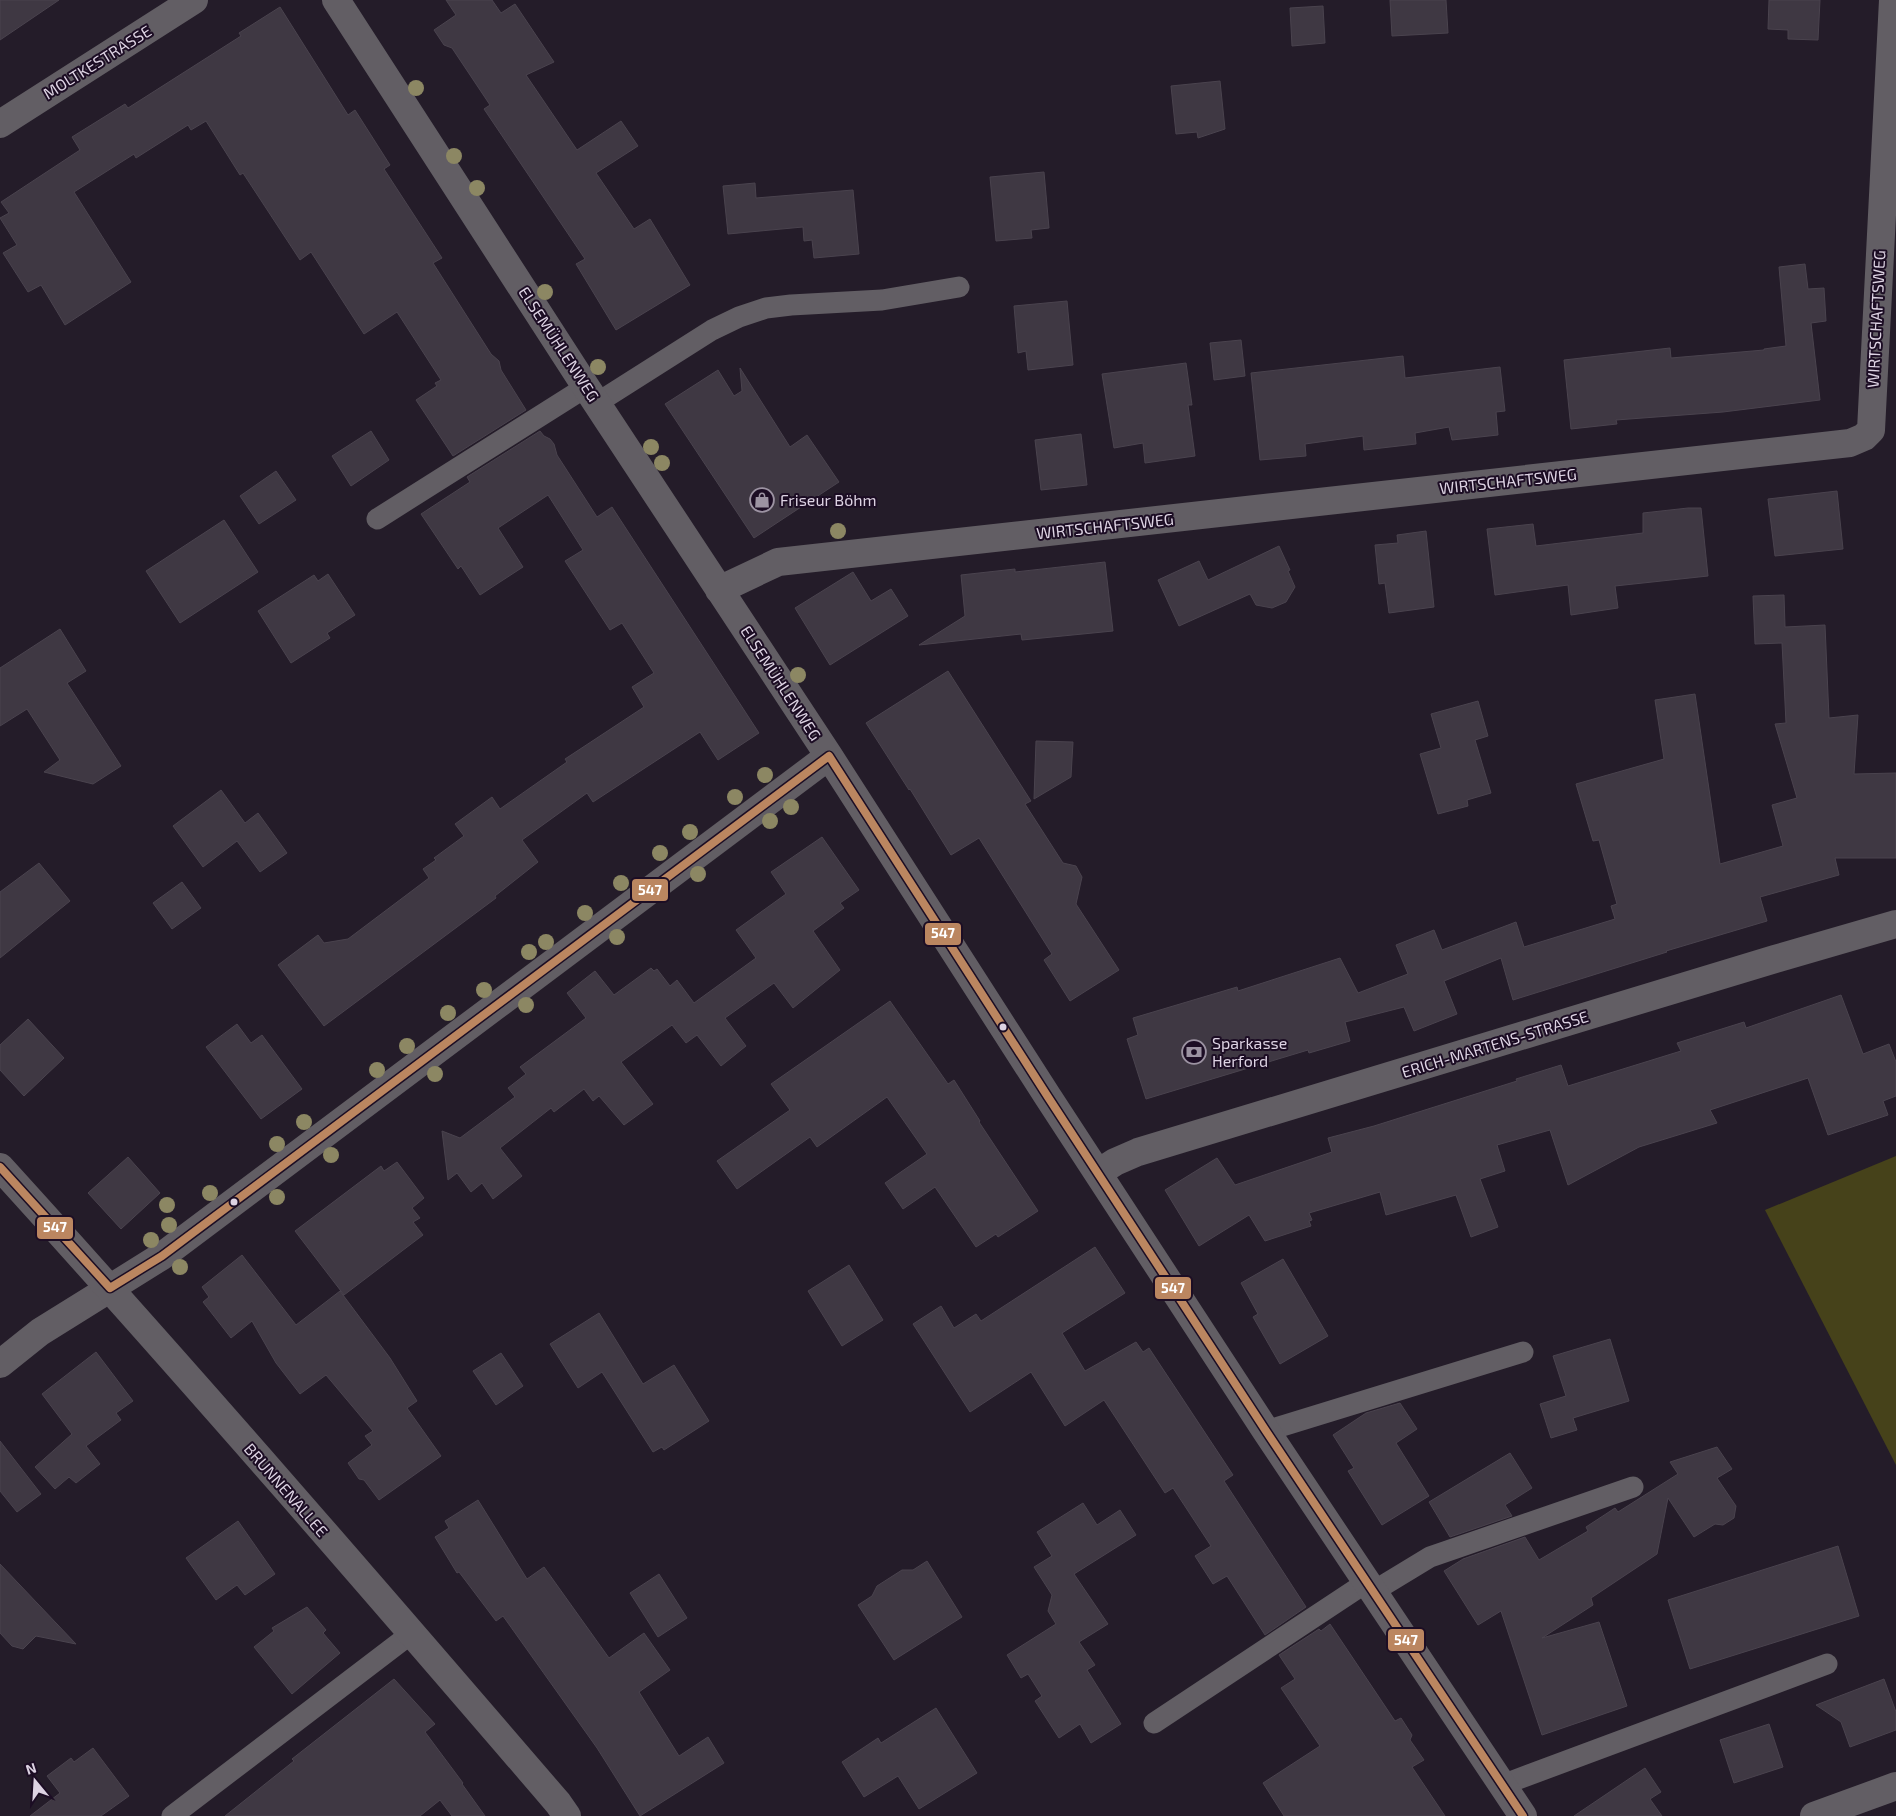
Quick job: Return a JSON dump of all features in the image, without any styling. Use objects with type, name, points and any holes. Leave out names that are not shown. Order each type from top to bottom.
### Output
[{"type":"street","name":"MOLTKESTRASSE","points":[[0,124],[194,0]]},
{"type":"street","name":"ELSEMÜHLENWEG","points":[[336,0],[1266,1431],[1523,1816]]},
{"type":"street","name":"WIRTSCHAFTSWEG","points":[[719,590],[778,562],[1850,443],[1864,437],[1871,430],[1893,0]]},
{"type":"street","points":[[0,1364],[40,1332],[170,1250],[829,756]]},
{"type":"street","name":"ERICH-MARTENS-STRASSE","points":[[1098,1173],[1115,1162],[1138,1152],[1896,924]]},
{"type":"street","name":"BRUNNENALLEE","points":[[0,1167],[110,1288],[412,1633],[558,1803],[567,1816]]},
{"type":"street","points":[[1814,1816],[1896,1786]]},
{"type":"lane","points":[[377,519],[591,395],[739,317],[766,308],[882,300],[959,288]]},
{"type":"lane","points":[[1266,1431],[1523,1352]]},
{"type":"lane","points":[[1154,1722],[1371,1587],[1430,1557],[1633,1487]]},
{"type":"lane","points":[[172,1816],[412,1633]]},
{"type":"lane","points":[[1502,1785],[1827,1664]]},
{"type":"shaded area","points":[[1896,1156],[1896,1465],[1765,1210]]},
{"type":"building","points":[[0,0],[59,0],[0,40]]},
{"type":"building","points":[[446,0],[492,0],[501,13],[515,4],[554,62],[526,75],[577,150],[621,121],[638,146],[596,173],[634,229],[650,219],[690,285],[616,330],[576,264],[585,259],[484,109],[490,105],[452,48],[444,45],[434,30],[456,15]]},
{"type":"building","points":[[1390,0],[1446,0],[1448,33],[1392,36]]},
{"type":"building","points":[[1769,0],[1820,0],[1818,40],[1788,39],[1788,30],[1768,29]]},
{"type":"building","points":[[1323,6],[1325,43],[1292,46],[1290,8]]},
{"type":"building","points":[[280,7],[348,115],[355,110],[390,165],[384,169],[442,258],[433,263],[491,354],[499,361],[501,370],[526,410],[453,456],[416,400],[437,386],[435,383],[441,380],[397,312],[364,334],[311,252],[300,260],[243,173],[240,175],[206,121],[191,130],[188,125],[136,158],[134,154],[74,192],[131,282],[65,325],[41,285],[28,292],[3,253],[17,245],[0,218],[9,213],[1,202],[80,150],[72,137],[125,104],[128,108],[241,36],[239,33]]},
{"type":"building","points":[[1220,81],[1225,129],[1198,138],[1197,132],[1176,134],[1171,86]]},
{"type":"building","points":[[1044,172],[1049,228],[1031,230],[1032,238],[996,241],[990,177]]},
{"type":"building","points":[[755,183],[756,198],[853,190],[859,254],[814,258],[812,240],[804,241],[803,227],[728,234],[723,186]]},
{"type":"building","points":[[1805,264],[1808,289],[1824,288],[1826,321],[1811,323],[1820,400],[1723,412],[1616,420],[1617,424],[1571,429],[1564,360],[1670,348],[1671,358],[1764,350],[1786,346],[1779,267]]},
{"type":"building","points":[[1067,301],[1073,365],[1028,370],[1026,351],[1018,353],[1014,306]]},
{"type":"building","points":[[1241,340],[1245,376],[1214,380],[1210,343]]},
{"type":"building","points":[[1403,356],[1405,378],[1500,367],[1505,411],[1496,412],[1498,435],[1452,440],[1449,427],[1415,433],[1416,444],[1364,450],[1363,436],[1305,444],[1306,456],[1260,460],[1251,373]]},
{"type":"building","points":[[1186,363],[1192,405],[1188,405],[1195,456],[1145,463],[1143,443],[1114,448],[1102,374]]},
{"type":"building","points":[[740,368],[790,447],[807,435],[839,482],[754,538],[665,404],[718,370],[734,396],[742,391]]},
{"type":"building","points":[[371,431],[389,460],[351,486],[332,456]]},
{"type":"building","points":[[540,431],[554,444],[557,455],[597,517],[612,507],[759,733],[718,760],[700,732],[593,802],[587,793],[522,840],[538,862],[495,896],[496,898],[324,1026],[278,965],[318,935],[324,943],[348,939],[429,878],[423,869],[436,860],[434,858],[464,836],[455,824],[492,797],[500,809],[567,762],[565,759],[644,707],[632,687],[654,673],[622,623],[610,630],[565,561],[583,550],[548,495],[498,528],[523,567],[480,595],[461,566],[458,569],[421,514],[470,482],[467,477]]},
{"type":"building","points":[[1081,434],[1087,485],[1041,490],[1035,440]]},
{"type":"building","points":[[276,471],[296,500],[259,524],[240,496]]},
{"type":"building","points":[[1837,491],[1843,549],[1775,556],[1768,499]]},
{"type":"building","points":[[1701,508],[1708,576],[1615,586],[1618,608],[1571,615],[1568,585],[1495,595],[1487,529],[1533,524],[1536,546],[1643,533],[1643,513]]},
{"type":"building","points":[[224,520],[258,572],[180,623],[146,571]]},
{"type":"building","points":[[1426,531],[1434,607],[1389,613],[1385,583],[1379,584],[1375,545],[1398,543],[1397,535]]},
{"type":"building","points":[[1279,546],[1290,570],[1288,571],[1295,587],[1286,602],[1272,608],[1256,605],[1250,594],[1179,626],[1158,580],[1199,561],[1208,580]]},
{"type":"building","points":[[1105,562],[1113,631],[1022,640],[1021,634],[919,645],[965,616],[961,575],[1015,569],[1015,572]]},
{"type":"building","points":[[853,572],[871,601],[891,589],[908,616],[830,665],[795,608]]},
{"type":"building","points":[[328,574],[355,615],[327,633],[330,638],[291,663],[258,611],[314,575],[318,581]]},
{"type":"building","points":[[1784,595],[1785,627],[1825,625],[1829,718],[1858,715],[1854,774],[1896,773],[1896,858],[1835,858],[1839,875],[1760,897],[1767,921],[1513,1000],[1501,958],[1444,981],[1457,1014],[1414,1031],[1404,1007],[1345,1022],[1350,1041],[1309,1053],[1308,1050],[1146,1099],[1127,1039],[1138,1035],[1133,1018],[1237,987],[1238,991],[1340,958],[1358,993],[1408,974],[1396,945],[1434,930],[1442,950],[1516,922],[1524,947],[1615,919],[1611,906],[1617,904],[1599,840],[1593,841],[1576,784],[1664,759],[1655,700],[1695,694],[1720,864],[1783,846],[1772,805],[1797,798],[1775,724],[1786,723],[1782,643],[1755,644],[1753,596]]},
{"type":"building","points":[[60,629],[86,671],[67,683],[121,766],[93,784],[44,772],[60,760],[27,709],[0,726],[0,668]]},
{"type":"building","points":[[948,671],[1031,801],[1025,804],[1063,863],[1076,866],[1082,877],[1076,904],[1119,970],[1070,1001],[1044,960],[1052,954],[979,838],[951,855],[866,723]]},
{"type":"building","points":[[1478,701],[1488,736],[1475,740],[1491,793],[1467,800],[1468,806],[1438,814],[1420,754],[1441,748],[1431,714]]},
{"type":"building","points":[[1036,741],[1073,742],[1071,777],[1034,799]]},
{"type":"building","points":[[221,790],[245,823],[258,813],[287,853],[260,872],[237,841],[203,867],[173,826]]},
{"type":"building","points":[[822,837],[859,890],[840,903],[844,908],[813,931],[840,970],[793,1008],[774,983],[725,1018],[746,1046],[721,1066],[697,1035],[686,1043],[672,1025],[621,1062],[653,1104],[624,1125],[599,1096],[593,1101],[584,1089],[554,1112],[551,1108],[500,1148],[522,1176],[493,1199],[482,1183],[471,1192],[457,1173],[448,1180],[442,1131],[460,1138],[515,1097],[508,1088],[526,1074],[520,1067],[586,1018],[567,993],[595,971],[614,995],[651,968],[654,971],[657,969],[670,986],[677,980],[694,1003],[756,958],[736,930],[786,894],[771,872]]},
{"type":"building","points":[[39,863],[70,901],[0,958],[0,892]]},
{"type":"building","points":[[182,882],[201,908],[172,929],[153,903]]},
{"type":"building","points":[[1841,995],[1863,1054],[1889,1044],[1896,1062],[1896,1096],[1883,1101],[1888,1115],[1828,1135],[1808,1078],[1710,1110],[1717,1123],[1639,1147],[1568,1185],[1550,1130],[1497,1145],[1505,1171],[1480,1179],[1498,1227],[1471,1237],[1456,1195],[1386,1215],[1380,1192],[1309,1213],[1312,1220],[1309,1221],[1311,1226],[1265,1241],[1249,1215],[1199,1246],[1165,1190],[1217,1158],[1235,1185],[1332,1152],[1328,1138],[1374,1126],[1517,1081],[1516,1079],[1561,1065],[1568,1086],[1681,1051],[1677,1043],[1744,1022],[1746,1028]]},
{"type":"building","points":[[890,1001],[948,1084],[954,1080],[979,1122],[1038,1211],[998,1237],[996,1234],[976,1247],[935,1187],[903,1209],[885,1183],[927,1154],[887,1097],[817,1147],[810,1137],[737,1189],[717,1161],[790,1110],[771,1084]]},
{"type":"building","points":[[28,1019],[64,1058],[24,1096],[0,1070],[0,1045]]},
{"type":"building","points":[[237,1024],[251,1043],[262,1035],[302,1089],[261,1119],[206,1047]]},
{"type":"building","points":[[128,1157],[160,1193],[121,1229],[88,1193]]},
{"type":"building","points":[[397,1162],[424,1198],[412,1208],[420,1218],[413,1222],[423,1235],[344,1295],[295,1231],[381,1166],[384,1171]]},
{"type":"building","points":[[1095,1247],[1125,1293],[1062,1333],[1085,1371],[1136,1342],[1143,1352],[1149,1348],[1233,1475],[1224,1481],[1306,1607],[1265,1635],[1227,1576],[1213,1584],[1195,1556],[1211,1546],[1173,1488],[1165,1493],[1104,1400],[1065,1426],[1031,1372],[970,1412],[913,1324],[941,1306],[954,1328],[976,1314],[981,1321]]},
{"type":"building","points":[[242,1255],[296,1325],[340,1291],[390,1358],[417,1401],[407,1408],[441,1456],[379,1500],[364,1480],[359,1479],[348,1463],[372,1445],[365,1436],[373,1431],[326,1375],[300,1394],[276,1363],[252,1321],[231,1338],[203,1302],[209,1297],[202,1287]]},
{"type":"building","points":[[1283,1259],[1328,1336],[1280,1364],[1253,1317],[1258,1314],[1241,1283]]},
{"type":"building","points":[[849,1265],[883,1320],[842,1346],[808,1291]]},
{"type":"building","points":[[599,1313],[643,1384],[674,1365],[709,1421],[664,1450],[662,1447],[653,1452],[602,1372],[578,1388],[550,1344]]},
{"type":"building","points":[[1610,1339],[1629,1401],[1573,1418],[1577,1430],[1551,1438],[1540,1404],[1566,1396],[1553,1356]]},
{"type":"building","points":[[96,1352],[133,1401],[116,1413],[121,1420],[86,1446],[100,1464],[76,1483],[69,1477],[55,1489],[35,1467],[72,1434],[42,1394]]},
{"type":"building","points":[[501,1353],[523,1386],[496,1405],[473,1371]]},
{"type":"building","points":[[1400,1403],[1417,1429],[1396,1443],[1429,1496],[1382,1525],[1348,1471],[1354,1468],[1333,1435],[1366,1413]]},
{"type":"building","points":[[0,1441],[41,1494],[17,1512],[0,1491]]},
{"type":"building","points":[[1717,1447],[1732,1469],[1717,1478],[1736,1506],[1734,1518],[1723,1525],[1715,1524],[1694,1537],[1668,1498],[1657,1554],[1591,1598],[1593,1605],[1542,1638],[1599,1622],[1627,1706],[1542,1735],[1501,1611],[1478,1625],[1444,1571],[1463,1559],[1525,1537],[1539,1560],[1588,1531],[1586,1527],[1615,1508],[1618,1512],[1678,1474],[1670,1462]]},
{"type":"building","points":[[1510,1453],[1532,1488],[1505,1505],[1512,1516],[1450,1537],[1429,1502]]},
{"type":"building","points":[[478,1500],[527,1579],[544,1567],[609,1658],[644,1633],[670,1670],[639,1692],[679,1756],[708,1737],[724,1763],[640,1816],[597,1748],[503,1616],[496,1621],[459,1572],[457,1573],[435,1537],[449,1528],[445,1521]]},
{"type":"building","points":[[1083,1503],[1097,1525],[1120,1510],[1136,1535],[1074,1574],[1108,1624],[1079,1642],[1095,1665],[1087,1670],[1121,1724],[1091,1743],[1080,1724],[1059,1738],[1035,1701],[1042,1696],[1028,1674],[1021,1678],[1007,1655],[1056,1624],[1048,1611],[1052,1595],[1034,1567],[1052,1556],[1037,1532]]},
{"type":"building","points":[[238,1521],[275,1574],[245,1595],[237,1585],[216,1600],[186,1558]]},
{"type":"building","points":[[1838,1546],[1859,1616],[1690,1669],[1668,1600]]},
{"type":"building","points":[[927,1561],[962,1617],[894,1660],[858,1605],[872,1596],[877,1586],[902,1570],[913,1570]]},
{"type":"building","points":[[0,1564],[76,1644],[36,1636],[23,1649],[12,1646],[0,1633]]},
{"type":"building","points":[[659,1574],[687,1618],[658,1637],[630,1593]]},
{"type":"building","points":[[307,1607],[326,1630],[323,1633],[340,1653],[292,1694],[254,1647],[274,1631],[272,1628]]},
{"type":"building","points":[[1330,1624],[1395,1721],[1401,1718],[1412,1735],[1410,1740],[1424,1760],[1412,1767],[1445,1816],[1284,1816],[1263,1783],[1320,1746],[1281,1688],[1295,1679],[1279,1655]]},
{"type":"building","points":[[394,1679],[435,1724],[425,1732],[485,1816],[452,1816],[440,1800],[420,1816],[225,1816],[294,1761],[292,1759]]},
{"type":"building","points":[[1884,1679],[1896,1712],[1896,1730],[1850,1747],[1841,1722],[1816,1705]]},
{"type":"building","points":[[936,1708],[977,1773],[919,1809],[898,1776],[864,1797],[842,1762],[878,1738],[881,1743]]},
{"type":"building","points":[[1769,1724],[1783,1767],[1734,1783],[1720,1740]]},
{"type":"building","points":[[93,1748],[129,1796],[101,1816],[30,1816],[60,1793],[47,1776],[71,1758],[74,1762]]},
{"type":"building","points":[[1645,1768],[1661,1792],[1650,1799],[1662,1816],[1574,1816]]},
{"type":"transit line","name":"547","points":[[829,756],[1266,1431],[1523,1816]]},
{"type":"transit line","name":"547","points":[[110,1288],[162,1256],[829,756]]},
{"type":"transit line","name":"547","points":[[0,1167],[110,1288]]},
{"type":"place","name":"Friseur Böhm","points":[[762,500]]},
{"type":"place","name":"Sparkasse Herford","points":[[1194,1052]]}]
